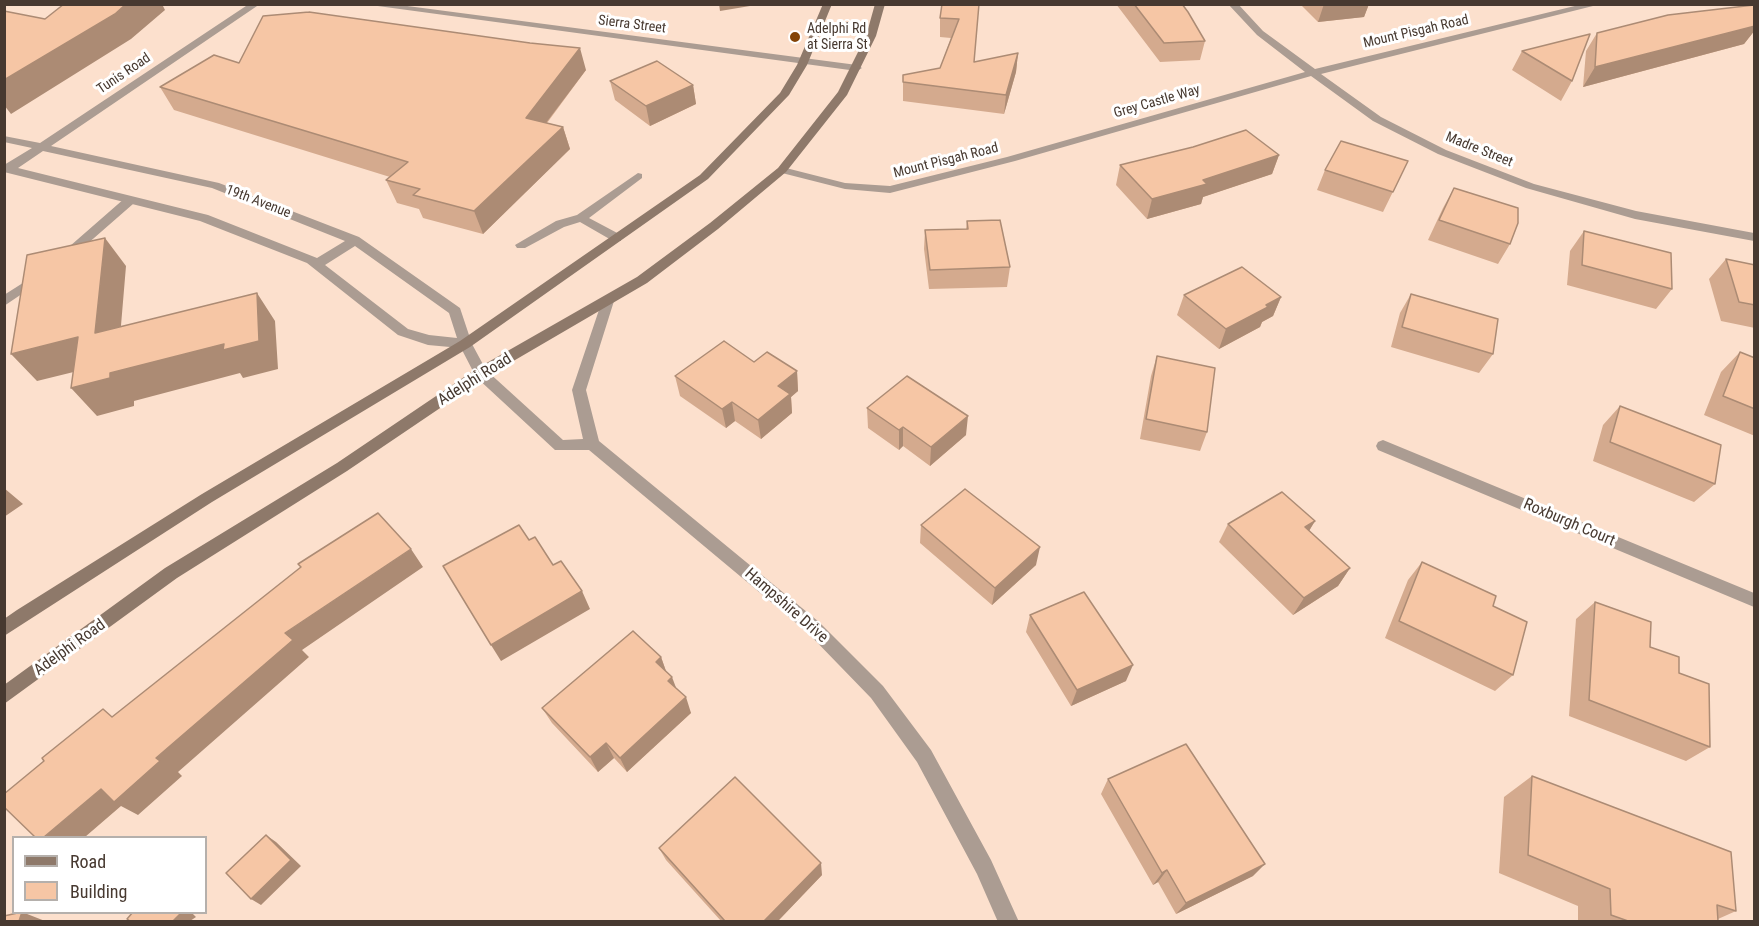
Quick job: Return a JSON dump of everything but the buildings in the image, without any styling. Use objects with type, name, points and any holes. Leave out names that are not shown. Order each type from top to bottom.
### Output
[{"type":"main road","points":[[4,629],[207,498],[465,344],[704,177],[784,95],[804,61],[828,4]]},
{"type":"main road","name":"Adelphi Road","points":[[4,696],[171,573],[342,467],[481,374],[642,280],[782,170],[807,142],[843,93],[871,36],[880,4]]},
{"type":"street","name":"Tunis Road","points":[[7,168],[43,147],[256,4]]},
{"type":"street","name":"Sierra Street","points":[[367,4],[857,68]]},
{"type":"street","name":"Madre Street","points":[[1232,4],[1260,33],[1311,73],[1387,124],[1442,152],[1530,186],[1635,215],[1755,237]]},
{"type":"street","name":"Mount Pisgah Road","points":[[1311,73],[1598,4]]},
{"type":"street","name":"Grey Castle Way","points":[[1011,159],[1311,73]]},
{"type":"street","name":"19th Avenue","points":[[4,139],[215,185],[355,240],[455,311],[465,344],[481,374]]},
{"type":"street","name":"Mount Pisgah Road","points":[[782,170],[845,186],[890,190],[1011,159]]},
{"type":"street","points":[[7,168],[129,201],[204,218],[311,260],[403,332],[428,340],[465,344]]},
{"type":"street","points":[[521,245],[560,224],[581,218],[638,176]]},
{"type":"street","points":[[4,302],[52,266],[129,201]]},
{"type":"street","points":[[581,218],[617,238]]},
{"type":"street","points":[[317,264],[355,240]]},
{"type":"street","points":[[481,374],[560,446],[592,444],[579,390],[608,300]]},
{"type":"street","name":"Hampshire Drive","points":[[592,444],[813,627],[877,692],[924,756],[984,867],[1010,921]]},
{"type":"street","name":"Roxburgh Court","points":[[1383,446],[1755,600]]},
{"type":"place","name":"Adelphi Rd at Sierra St","points":[[795,37]]}]
